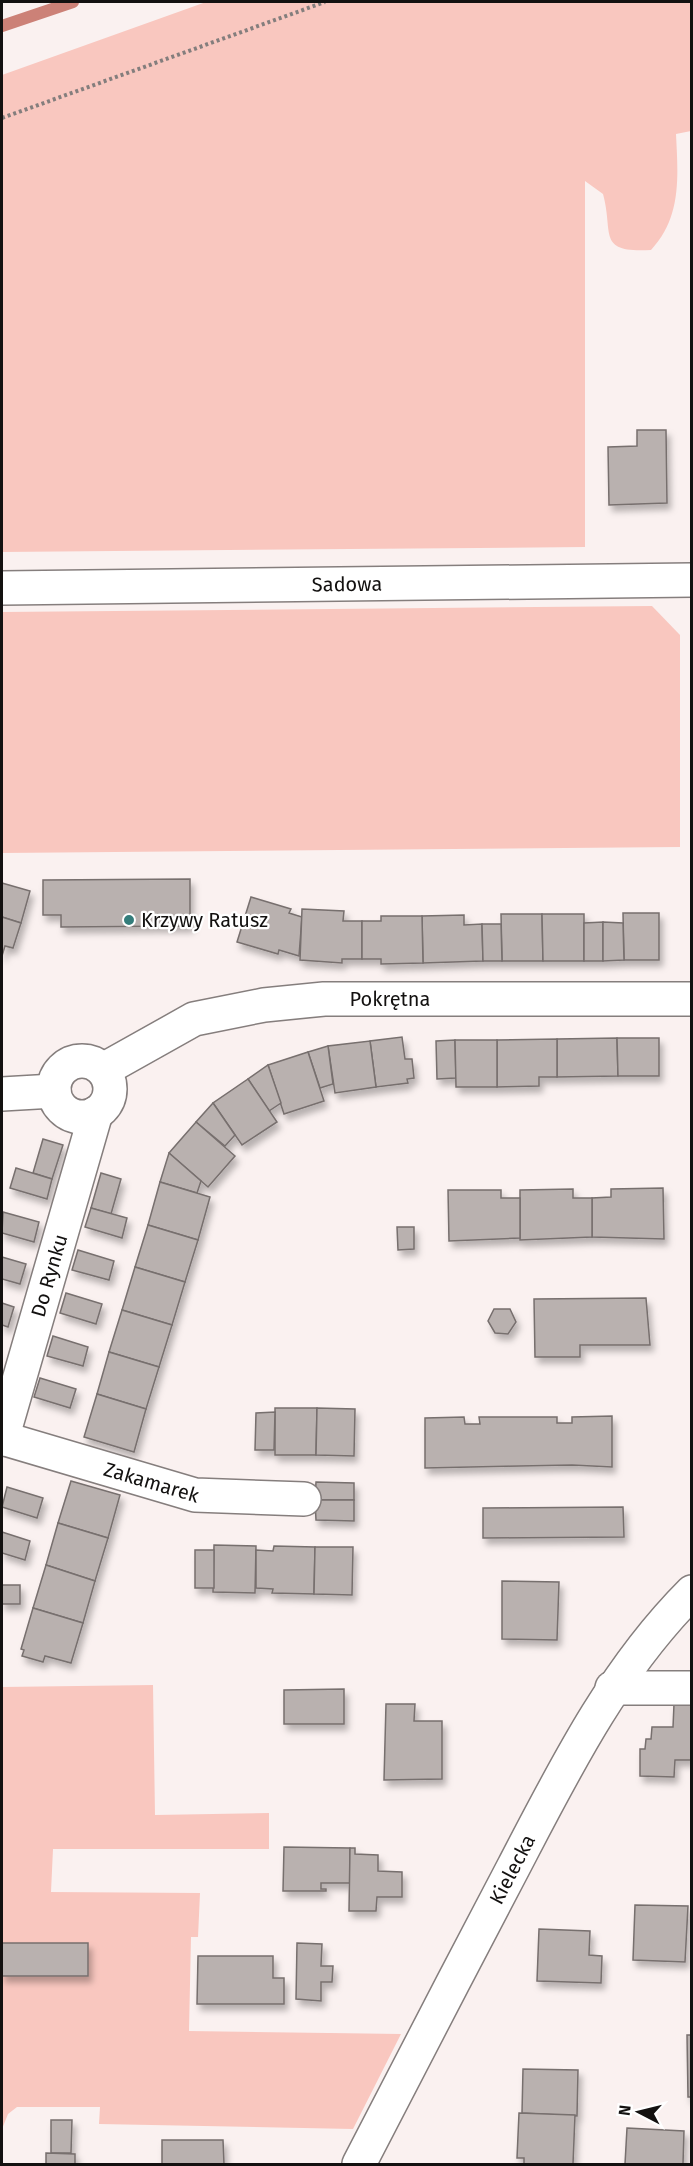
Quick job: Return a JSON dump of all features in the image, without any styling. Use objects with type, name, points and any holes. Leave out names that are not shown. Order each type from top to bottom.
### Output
[{"type":"street","name":"Sadowa","points":[[2,588],[692,580]]},
{"type":"street","name":"Pokrętna","points":[[103,1070],[194,1018],[264,1005],[324,999],[692,999]]},
{"type":"street","points":[[77,1061],[92,1062],[103,1070],[110,1082],[110,1096],[105,1106],[96,1113],[86,1116],[75,1116],[65,1111],[57,1101],[54,1090],[56,1079],[64,1067],[77,1061]]},
{"type":"street","points":[[2,1094],[54,1090]]},
{"type":"street","name":"Do Rynku","points":[[2,1438],[96,1113]]},
{"type":"street","name":"Zakamarek","points":[[2,1438],[195,1496],[304,1499]]},
{"type":"street","name":"Kielecka","points":[[359,2164],[558,1782],[612,1688],[668,1616],[692,1592]]},
{"type":"street","points":[[612,1688],[692,1688]]},
{"type":"path","points":[[2,118],[325,2]]},
{"type":"shaded area","points":[[206,2],[691,2],[691,131],[676,134],[677,180],[673,210],[661,237],[651,250],[622,248],[615,244],[610,238],[603,194],[585,181],[585,547],[2,552],[2,75]]},
{"type":"shaded area","points":[[652,606],[680,635],[680,847],[2,853],[2,612]]},
{"type":"shaded area","points":[[153,1685],[155,1815],[269,1813],[269,1849],[53,1849],[51,1892],[200,1893],[198,1937],[191,1937],[189,2031],[401,2034],[353,2129],[99,2124],[100,2107],[17,2107],[8,2114],[2,2129],[2,1687]]},
{"type":"building","points":[[637,430],[666,430],[667,503],[609,505],[608,447],[637,446]]},
{"type":"building","points":[[190,879],[190,926],[61,927],[61,915],[43,915],[43,880]]},
{"type":"building","points":[[2,883],[30,891],[21,923],[2,917]]},
{"type":"building","points":[[251,897],[291,909],[289,913],[302,917],[299,956],[279,950],[278,954],[237,942]]},
{"type":"building","points":[[302,909],[344,911],[343,921],[362,921],[362,959],[342,959],[342,963],[300,960]]},
{"type":"building","points":[[623,913],[659,913],[659,960],[624,960]]},
{"type":"building","points":[[501,914],[542,914],[543,961],[502,961]]},
{"type":"building","points":[[542,914],[584,914],[584,961],[543,961]]},
{"type":"building","points":[[464,915],[464,925],[482,924],[483,961],[423,963],[422,916]]},
{"type":"building","points":[[381,916],[422,916],[423,963],[381,964],[381,959],[362,959],[362,921],[381,921]]},
{"type":"building","points":[[2,917],[21,923],[13,948],[5,946],[2,956]]},
{"type":"building","points":[[603,922],[603,961],[584,961],[584,923]]},
{"type":"building","points":[[603,922],[623,923],[624,960],[603,961]]},
{"type":"building","points":[[482,924],[501,924],[502,961],[483,961]]},
{"type":"building","points":[[402,1037],[405,1059],[412,1059],[414,1078],[407,1079],[408,1083],[376,1087],[370,1041]]},
{"type":"building","points":[[617,1038],[618,1076],[557,1077],[557,1039]]},
{"type":"building","points":[[617,1038],[659,1038],[659,1076],[618,1076]]},
{"type":"building","points":[[557,1039],[557,1077],[539,1077],[539,1086],[497,1087],[497,1040]]},
{"type":"building","points":[[455,1040],[456,1078],[437,1079],[436,1041]]},
{"type":"building","points":[[455,1040],[497,1040],[497,1087],[456,1087]]},
{"type":"building","points":[[370,1041],[376,1087],[335,1093],[328,1046]]},
{"type":"building","points":[[328,1046],[333,1084],[320,1088],[308,1052]]},
{"type":"building","points":[[308,1052],[324,1101],[284,1114],[268,1065]]},
{"type":"building","points":[[268,1065],[281,1103],[269,1111],[248,1079]]},
{"type":"building","points":[[248,1079],[277,1122],[242,1145],[213,1103]]},
{"type":"building","points":[[213,1103],[235,1135],[225,1146],[196,1122]]},
{"type":"building","points":[[196,1122],[235,1156],[208,1187],[169,1153]]},
{"type":"building","points":[[43,1139],[63,1145],[52,1179],[33,1173]]},
{"type":"building","points":[[169,1153],[201,1181],[197,1193],[160,1182]]},
{"type":"building","points":[[16,1168],[52,1179],[47,1199],[10,1188]]},
{"type":"building","points":[[101,1173],[121,1179],[111,1214],[91,1208]]},
{"type":"building","points":[[160,1182],[210,1197],[198,1240],[148,1225]]},
{"type":"building","points":[[663,1188],[664,1239],[592,1237],[592,1198],[611,1197],[611,1189]]},
{"type":"building","points":[[573,1189],[573,1198],[592,1198],[592,1237],[520,1240],[520,1190]]},
{"type":"building","points":[[448,1190],[501,1190],[501,1198],[520,1198],[520,1238],[449,1241]]},
{"type":"building","points":[[91,1208],[127,1218],[122,1238],[85,1227]]},
{"type":"building","points":[[3,1212],[39,1222],[34,1242],[2,1233]]},
{"type":"building","points":[[148,1225],[198,1240],[185,1282],[135,1267]]},
{"type":"building","points":[[397,1227],[414,1227],[414,1249],[398,1250]]},
{"type":"building","points":[[78,1250],[114,1261],[109,1280],[72,1270]]},
{"type":"building","points":[[2,1257],[26,1264],[20,1284],[2,1279]]},
{"type":"building","points":[[135,1267],[185,1282],[172,1325],[122,1310]]},
{"type":"building","points":[[66,1293],[102,1304],[96,1324],[60,1313]]},
{"type":"building","points":[[646,1298],[650,1345],[580,1345],[580,1357],[535,1357],[534,1299]]},
{"type":"building","points":[[2,1303],[14,1307],[8,1327],[2,1325]]},
{"type":"building","points":[[494,1309],[510,1309],[516,1322],[508,1334],[495,1333],[488,1321]]},
{"type":"building","points":[[122,1310],[172,1325],[159,1367],[109,1352]]},
{"type":"building","points":[[53,1336],[88,1347],[83,1366],[47,1356]]},
{"type":"building","points":[[109,1352],[159,1367],[146,1409],[97,1394]]},
{"type":"building","points":[[40,1378],[76,1389],[70,1408],[34,1397]]},
{"type":"building","points":[[97,1394],[146,1409],[134,1452],[84,1437]]},
{"type":"building","points":[[275,1408],[317,1408],[316,1455],[275,1455]]},
{"type":"building","points":[[317,1408],[355,1409],[354,1456],[316,1455]]},
{"type":"building","points":[[275,1412],[274,1450],[255,1450],[256,1413]]},
{"type":"building","points":[[612,1416],[612,1467],[572,1465],[425,1468],[425,1418],[464,1417],[465,1424],[480,1424],[479,1417],[557,1417],[557,1423],[572,1423],[572,1417]]},
{"type":"building","points":[[71,1481],[120,1495],[108,1538],[58,1523]]},
{"type":"building","points":[[316,1482],[354,1483],[354,1500],[315,1500]]},
{"type":"building","points":[[7,1487],[43,1498],[37,1518],[2,1507]]},
{"type":"building","points":[[315,1500],[354,1500],[354,1521],[316,1520]]},
{"type":"building","points":[[623,1507],[624,1537],[483,1538],[483,1508]]},
{"type":"building","points":[[58,1523],[108,1538],[95,1581],[46,1565]]},
{"type":"building","points":[[2,1532],[30,1541],[25,1560],[2,1553]]},
{"type":"building","points":[[214,1545],[256,1546],[255,1593],[213,1592]]},
{"type":"building","points":[[274,1546],[315,1547],[314,1594],[272,1593],[273,1589],[256,1588],[256,1550],[273,1551]]},
{"type":"building","points":[[315,1547],[353,1547],[352,1595],[314,1594]]},
{"type":"building","points":[[195,1550],[214,1550],[214,1588],[195,1588]]},
{"type":"building","points":[[46,1565],[95,1581],[83,1623],[33,1608]]},
{"type":"building","points":[[502,1581],[559,1582],[557,1640],[502,1639]]},
{"type":"building","points":[[2,1585],[20,1585],[20,1604],[2,1604]]},
{"type":"building","points":[[33,1608],[83,1623],[71,1663],[45,1656],[43,1662],[22,1656],[24,1650],[21,1649]]},
{"type":"building","points":[[344,1689],[344,1724],[284,1724],[284,1690]]},
{"type":"building","points":[[386,1704],[415,1704],[414,1721],[442,1721],[442,1779],[384,1780]]},
{"type":"building","points":[[674,1704],[692,1704],[692,1760],[675,1760],[674,1777],[640,1776],[640,1749],[645,1749],[646,1739],[651,1739],[652,1727],[673,1727]]},
{"type":"building","points":[[284,1847],[350,1848],[350,1883],[321,1883],[321,1889],[326,1889],[326,1891],[283,1891]]},
{"type":"building","points":[[350,1848],[355,1848],[355,1854],[378,1855],[378,1871],[402,1872],[402,1897],[377,1897],[376,1911],[349,1911]]},
{"type":"building","points":[[635,1905],[688,1906],[685,1962],[633,1960]]},
{"type":"building","points":[[539,1929],[590,1931],[589,1955],[602,1956],[601,1983],[537,1981]]},
{"type":"building","points":[[2,1943],[88,1943],[88,1976],[2,1976]]},
{"type":"building","points":[[297,1943],[322,1944],[321,1966],[333,1966],[332,1982],[321,1982],[321,2001],[296,1999]]},
{"type":"building","points":[[198,1956],[273,1956],[273,1978],[284,1978],[284,2004],[197,2004]]},
{"type":"building","points":[[687,2035],[692,2035],[692,2097],[688,2097]]},
{"type":"building","points":[[523,2069],[578,2070],[577,2116],[522,2113]]},
{"type":"building","points":[[519,2113],[575,2115],[573,2164],[524,2164],[524,2158],[517,2158]]},
{"type":"building","points":[[51,2120],[72,2120],[71,2153],[51,2153]]},
{"type":"building","points":[[627,2128],[684,2131],[683,2164],[625,2164]]},
{"type":"building","points":[[162,2140],[223,2140],[224,2164],[162,2164]]},
{"type":"building","points":[[46,2153],[75,2154],[75,2164],[46,2164]]},
{"type":"waterway","points":[[2,26],[73,2]]},
{"type":"place","name":"Krzywy Ratusz","points":[[129,920]]}]
